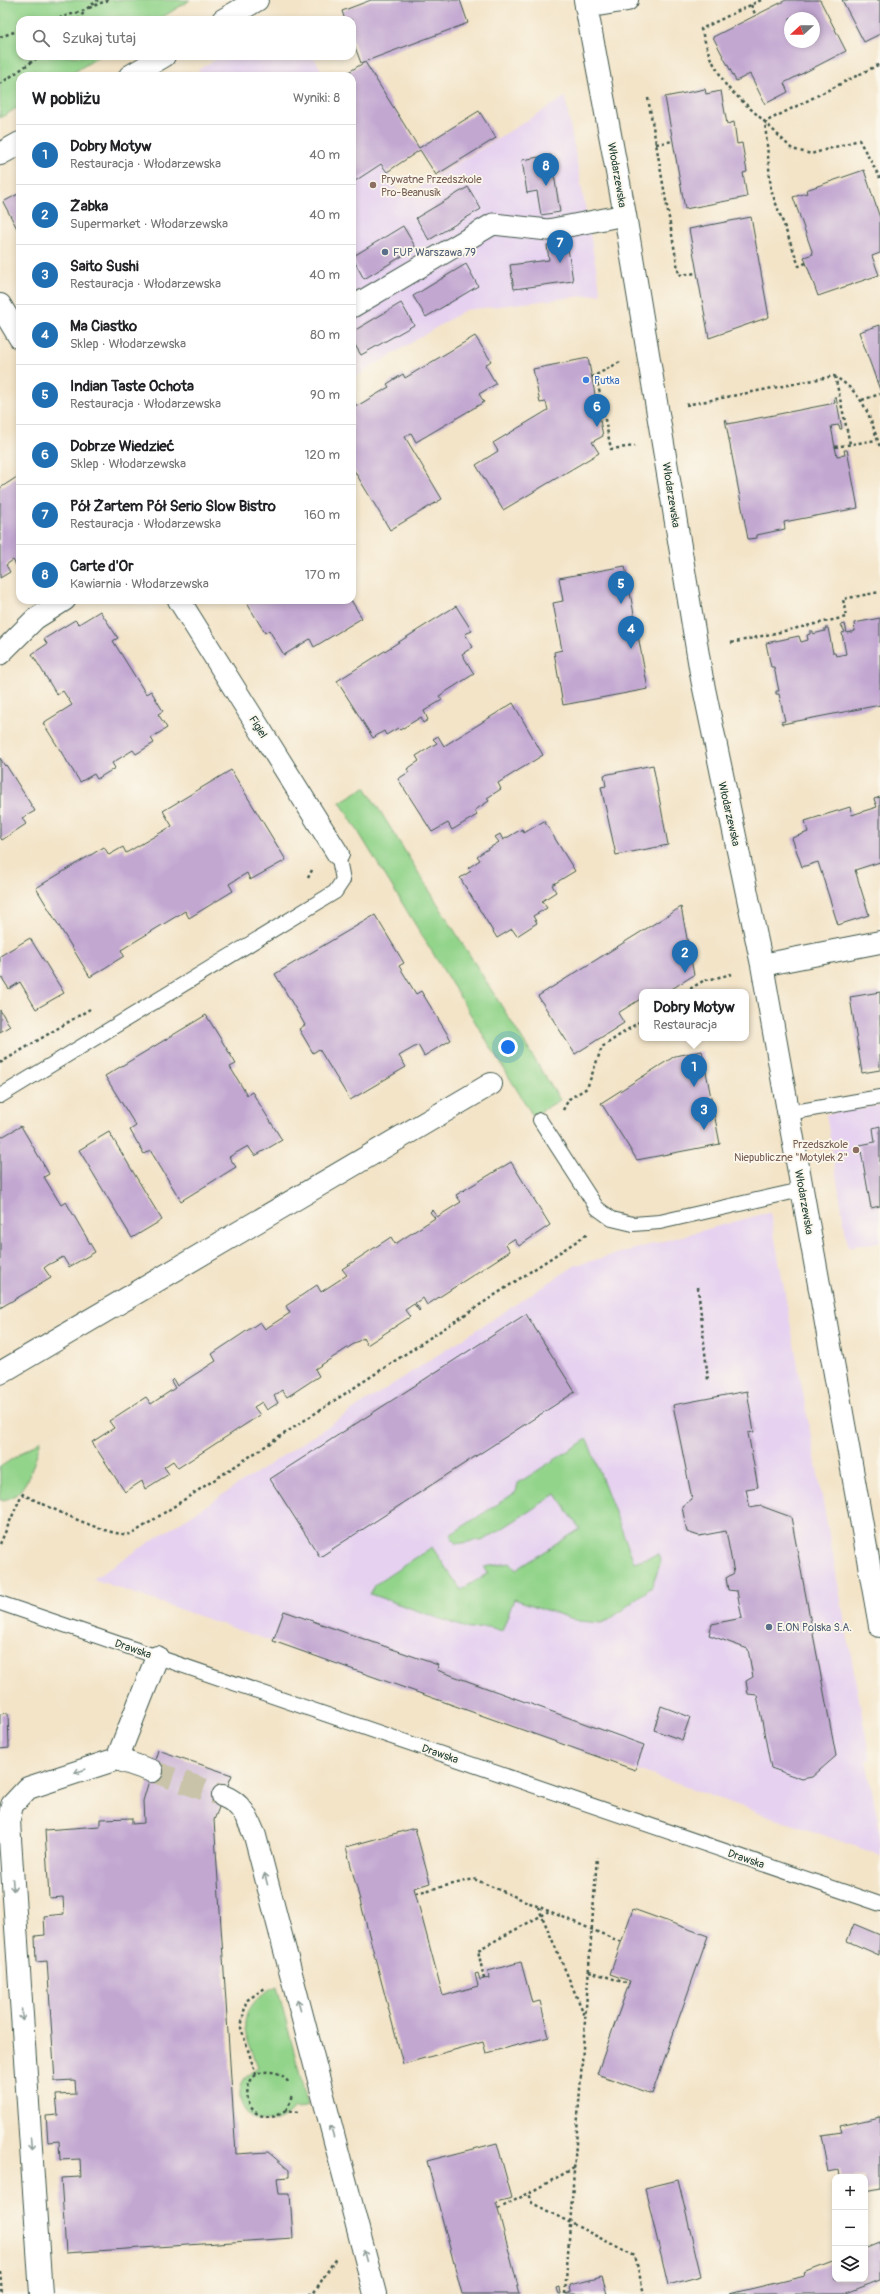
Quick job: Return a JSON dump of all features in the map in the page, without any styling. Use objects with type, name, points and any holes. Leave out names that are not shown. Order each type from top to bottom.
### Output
[{"type":"street","points":[[230,16],[257,0]]},
{"type":"street","points":[[586,4],[627,0]]},
{"type":"street","name":"Włodarzewska","points":[[586,4],[624,215],[702,679],[762,965],[789,1113],[801,1190],[875,1576],[880,1626]]},
{"type":"street","points":[[137,72],[157,60]]},
{"type":"street","points":[[0,154],[16,144]]},
{"type":"street","points":[[356,305],[493,224],[548,230],[624,215]]},
{"type":"street","points":[[0,306],[16,332]]},
{"type":"street","points":[[0,654],[35,619],[59,604]]},
{"type":"street","name":"Figiel","points":[[182,604],[338,854]]},
{"type":"street","points":[[762,965],[880,942]]},
{"type":"street","points":[[0,1373],[491,1084]]},
{"type":"street","points":[[117,1759],[157,1657]]},
{"type":"street","points":[[41,2294],[9,1819],[12,1805],[28,1788],[117,1759],[152,1771]]},
{"type":"street","points":[[223,1796],[234,1800],[246,1815],[255,1836],[375,2294]]},
{"type":"lane","points":[[0,1096],[335,892],[343,880],[338,854]]},
{"type":"lane","points":[[789,1113],[880,1097]]},
{"type":"lane","points":[[540,1120],[597,1208],[612,1219],[633,1224],[660,1222],[801,1190]]},
{"type":"lane","name":"Drawska","points":[[0,1602],[880,1904]]},
{"type":"path","points":[[81,16],[85,10],[98,0]]},
{"type":"path","points":[[66,16],[108,0]]},
{"type":"path","points":[[761,0],[701,29],[710,57],[727,87],[792,149],[811,154],[859,140],[880,178]]},
{"type":"path","points":[[751,5],[756,16]]},
{"type":"path","points":[[0,37],[16,31]]},
{"type":"path","points":[[17,72],[34,60]]},
{"type":"path","points":[[764,122],[880,64]]},
{"type":"path","points":[[0,84],[16,73]]},
{"type":"path","points":[[648,98],[679,276],[697,273]]},
{"type":"path","points":[[764,122],[771,190],[799,266],[806,263]]},
{"type":"path","points":[[656,144],[673,141]]},
{"type":"path","points":[[592,377],[621,361]]},
{"type":"path","points":[[596,375],[612,449],[642,445]]},
{"type":"path","points":[[834,376],[850,444]]},
{"type":"path","points":[[685,405],[834,376],[849,385],[862,400],[880,448]]},
{"type":"path","points":[[862,400],[880,394]]},
{"type":"path","points":[[835,447],[877,440]]},
{"type":"path","points":[[731,643],[846,617],[843,599],[880,592]]},
{"type":"path","points":[[690,989],[703,981],[732,974]]},
{"type":"path","points":[[565,1108],[569,1099],[587,1088],[602,1047],[639,1022]]},
{"type":"path","points":[[0,1544],[22,1494],[104,1529],[125,1535],[132,1534],[567,1249]]},
{"type":"path","points":[[698,1287],[708,1380]]},
{"type":"path","points":[[565,2294],[597,1857]]},
{"type":"path","points":[[416,1893],[474,1879],[621,1942]]},
{"type":"path","points":[[538,1907],[586,2016]]},
{"type":"path","points":[[484,1979],[478,1950],[548,1911]]},
{"type":"path","points":[[589,1971],[629,1984]]},
{"type":"path","points":[[256,2075],[241,2028],[246,2001],[266,1987]]},
{"type":"path","points":[[290,2085],[285,2078],[276,2072],[266,2071],[256,2075],[249,2082],[246,2092],[248,2103],[255,2112],[265,2117],[276,2116],[286,2110],[290,2102],[291,2089]]},
{"type":"path","points":[[286,2110],[300,2112]]},
{"type":"path","points":[[498,2209],[574,2168]]},
{"type":"path","points":[[529,2193],[532,2203],[635,2256],[644,2294]]},
{"type":"path","points":[[309,2294],[312,2294],[340,2252]]},
{"type":"path","points":[[0,2270],[2,2294]]},
{"type":"shaded area","points":[[215,60],[315,60],[323,72],[199,72],[198,70]]},
{"type":"shaded area","points":[[565,97],[601,294],[465,310],[356,377],[356,124],[403,197]]},
{"type":"shaded area","points":[[880,1105],[880,1242],[848,1247],[826,1114]]},
{"type":"shaded area","points":[[770,1212],[870,1759],[866,1760],[880,1830],[880,1855],[93,1579],[576,1265]]},
{"type":"green space","points":[[0,0],[190,0],[164,16],[16,16],[16,60],[94,60],[74,72],[16,72],[16,108],[0,118]]},
{"type":"green space","points":[[365,787],[560,1100],[533,1116],[340,802]]},
{"type":"green space","points":[[587,1439],[634,1562],[659,1554],[661,1561],[652,1587],[609,1620],[601,1623],[579,1621],[514,1599],[502,1631],[490,1627],[469,1629],[370,1594],[376,1584],[432,1547],[461,1590],[488,1573],[484,1567],[510,1563],[516,1570],[580,1529],[556,1494],[486,1539],[456,1544],[450,1535],[516,1492],[518,1483]]},
{"type":"green space","points":[[41,1440],[32,1468],[23,1486],[10,1498],[0,1500],[0,1467]]},
{"type":"green space","points":[[277,1986],[308,2106],[300,2109],[294,2108],[281,2119],[269,2122],[257,2120],[247,2113],[241,2103],[240,2091],[245,2078],[258,2067],[246,2033],[245,2021],[247,2014],[250,2008],[265,1992]]},
{"type":"building","points":[[371,0],[460,0],[468,23],[361,63],[356,50],[356,16],[344,16],[342,11]]},
{"type":"building","points":[[786,0],[820,0],[846,51],[784,83],[788,92],[765,104],[750,74],[736,81],[713,37]]},
{"type":"building","points":[[842,0],[880,0],[880,34],[864,42]]},
{"type":"building","points":[[365,62],[419,148],[479,111],[496,138],[436,175],[420,150],[387,172],[381,164],[356,180],[356,72],[349,72]]},
{"type":"building","points":[[705,89],[706,94],[721,91],[727,124],[734,122],[737,144],[742,143],[747,172],[743,173],[747,197],[685,209],[665,97]]},
{"type":"building","points":[[551,155],[560,212],[541,215],[537,191],[527,193],[522,160]]},
{"type":"building","points":[[864,170],[880,218],[880,253],[872,256],[879,275],[818,296],[804,257],[813,254],[793,197],[807,193],[806,190]]},
{"type":"building","points":[[468,187],[481,209],[429,240],[416,218]]},
{"type":"building","points":[[16,195],[16,226],[3,202]]},
{"type":"building","points":[[751,217],[769,317],[709,338],[689,229]]},
{"type":"building","points":[[403,226],[416,248],[364,279],[356,264],[356,255]]},
{"type":"building","points":[[567,242],[573,281],[514,289],[510,265],[549,260],[547,245]]},
{"type":"building","points":[[466,264],[478,286],[426,317],[413,296]]},
{"type":"building","points":[[401,303],[414,325],[361,355],[356,347],[356,330]]},
{"type":"building","points":[[880,325],[880,390],[859,332]]},
{"type":"building","points":[[475,336],[491,361],[485,365],[496,384],[479,394],[484,402],[416,442],[411,433],[405,437],[442,499],[390,530],[356,474],[356,404],[357,406],[389,387],[387,384],[403,374],[405,378]]},
{"type":"building","points":[[588,358],[603,436],[592,442],[599,453],[503,510],[476,465],[498,451],[493,443],[548,410],[546,402],[540,403],[533,369]]},
{"type":"building","points":[[834,397],[836,397],[842,429],[840,429],[839,425],[831,426],[835,447],[837,456],[845,455],[844,450],[847,450],[858,508],[784,522],[785,529],[757,535],[757,538],[748,539],[725,419],[728,424],[835,403]]},
{"type":"building","points":[[16,478],[16,565],[13,560],[6,565],[10,572],[0,578],[0,488]]},
{"type":"building","points":[[625,566],[648,689],[563,705],[554,652],[562,650],[553,603],[563,601],[559,578]]},
{"type":"building","points":[[247,604],[353,604],[362,618],[314,647],[310,639],[284,655],[269,630],[265,633]]},
{"type":"building","points":[[456,606],[472,631],[465,634],[473,647],[462,654],[474,674],[439,696],[442,700],[424,711],[428,720],[423,723],[421,717],[400,730],[398,728],[386,735],[384,731],[373,738],[337,681]]},
{"type":"building","points":[[100,611],[118,638],[113,641],[146,694],[151,691],[163,711],[158,714],[167,728],[151,738],[154,743],[136,754],[133,750],[112,763],[115,768],[97,779],[94,774],[80,782],[43,723],[72,705],[63,691],[57,695],[32,654],[47,644],[44,639],[75,620],[79,624]]},
{"type":"building","points":[[880,618],[880,705],[782,724],[781,722],[785,721],[779,694],[776,694],[776,691],[779,691],[774,667],[771,667],[766,643],[799,636],[801,642],[808,640],[807,635],[810,634],[810,631],[813,631],[813,634],[825,631],[825,628],[828,628],[833,653],[835,653],[836,656],[846,654],[842,633],[845,632],[841,625],[845,624],[847,633],[855,631],[854,623]]},
{"type":"building","points":[[513,703],[543,755],[498,783],[501,789],[487,798],[489,801],[475,810],[477,815],[452,830],[448,823],[432,832],[398,779],[409,772],[407,769],[419,761],[416,756],[437,743],[433,739],[438,736],[444,746]]},
{"type":"building","points":[[0,758],[35,811],[22,818],[26,824],[2,840],[0,837]]},
{"type":"building","points":[[653,765],[668,845],[616,855],[601,787],[606,786],[604,775]]},
{"type":"building","points":[[231,770],[286,860],[250,880],[247,873],[229,884],[233,891],[189,918],[185,911],[121,950],[124,956],[90,977],[36,888],[104,847],[109,855],[123,847],[126,853],[172,826],[163,811]]},
{"type":"building","points":[[880,797],[880,862],[855,870],[869,915],[838,925],[818,862],[802,867],[792,838],[808,832],[805,821],[850,807],[852,815],[877,807],[874,799]]},
{"type":"building","points":[[544,821],[575,871],[552,885],[556,892],[542,901],[547,908],[533,916],[537,923],[517,936],[512,929],[497,938],[460,878],[471,871],[468,868],[480,860],[477,856],[499,842],[495,837],[500,834],[503,840],[522,829],[524,833]]},
{"type":"building","points":[[681,907],[694,975],[672,989],[639,989],[639,1000],[618,1013],[624,1023],[575,1054],[538,996]]},
{"type":"building","points":[[375,915],[404,963],[399,966],[416,994],[421,991],[451,1040],[424,1056],[418,1045],[404,1053],[399,1056],[406,1067],[350,1100],[319,1049],[313,1053],[299,1029],[305,1025],[275,974]]},
{"type":"building","points":[[30,938],[64,993],[36,1009],[20,982],[9,989],[0,975],[0,956]]},
{"type":"building","points":[[880,992],[880,1070],[862,1073],[850,997]]},
{"type":"building","points":[[0,1010],[10,1026],[0,1032]]},
{"type":"building","points":[[206,1015],[236,1064],[230,1067],[247,1095],[252,1092],[282,1140],[255,1156],[248,1146],[229,1157],[236,1167],[181,1201],[150,1150],[144,1154],[130,1130],[136,1126],[105,1076]]},
{"type":"building","points":[[702,1051],[720,1144],[637,1160],[601,1103],[675,1056]]},
{"type":"building","points":[[21,1126],[49,1174],[44,1177],[61,1205],[66,1202],[95,1252],[69,1267],[63,1257],[48,1265],[44,1268],[51,1278],[0,1308],[0,1138]]},
{"type":"building","points":[[880,1126],[880,1206],[871,1208],[860,1145],[875,1142],[873,1128]]},
{"type":"building","points":[[109,1132],[162,1220],[132,1238],[79,1150]]},
{"type":"building","points":[[511,1162],[550,1225],[519,1246],[514,1239],[506,1244],[510,1251],[427,1305],[423,1298],[415,1303],[420,1310],[419,1311],[414,1304],[405,1310],[410,1317],[367,1345],[363,1338],[315,1369],[319,1376],[287,1397],[282,1390],[274,1396],[278,1403],[267,1410],[262,1402],[254,1407],[260,1415],[178,1468],[173,1461],[164,1467],[169,1474],[145,1489],[142,1481],[125,1492],[92,1442],[114,1428],[109,1421],[146,1397],[151,1404],[175,1388],[171,1381],[173,1379],[177,1386],[216,1361],[212,1354],[260,1322],[265,1329],[290,1313],[286,1306],[317,1285],[321,1292],[347,1275],[342,1269],[391,1237],[395,1244],[435,1218],[430,1212],[432,1210],[437,1217],[461,1202],[456,1195]]},
{"type":"building","points":[[526,1314],[575,1392],[320,1557],[270,1479]]},
{"type":"building","points":[[747,1391],[754,1432],[748,1433],[758,1487],[746,1489],[750,1508],[761,1506],[791,1517],[836,1756],[812,1777],[802,1779],[771,1768],[757,1695],[748,1694],[746,1681],[753,1677],[748,1649],[709,1635],[712,1624],[742,1618],[737,1591],[728,1590],[726,1578],[734,1573],[726,1531],[699,1536],[687,1532],[682,1507],[692,1499],[673,1405]]},
{"type":"building","points":[[284,1611],[438,1665],[437,1670],[644,1745],[635,1770],[273,1641]]},
{"type":"building","points":[[661,1706],[690,1717],[682,1740],[654,1730]]},
{"type":"building","points":[[8,1713],[9,1748],[0,1749],[0,1714]]},
{"type":"building","points":[[158,1750],[232,1775],[214,1820],[236,2154],[268,2152],[289,2170],[289,2177],[277,2178],[279,2194],[290,2194],[293,2238],[66,2253],[61,2178],[81,2177],[80,2159],[60,2160],[59,2141],[48,2142],[46,2116],[58,2115],[56,2095],[76,2094],[75,2080],[55,2081],[47,1961],[36,1962],[35,1936],[45,1935],[44,1916],[64,1914],[63,1897],[49,1898],[45,1830],[100,1826],[100,1819],[132,1818],[132,1824],[144,1823],[143,1801]]},
{"type":"building","points":[[415,1828],[430,1883],[414,1888],[443,1996],[478,1986],[475,1974],[478,1973],[480,1980],[489,1978],[488,1971],[521,1962],[532,2003],[540,2001],[549,2037],[486,2053],[483,2042],[403,2064],[346,1847]]},
{"type":"building","points":[[633,1909],[708,1936],[652,2094],[597,2074],[630,1981],[610,1974]]},
{"type":"building","points":[[854,1924],[880,1935],[879,1955],[847,1941]]},
{"type":"building","points":[[880,2117],[880,2188],[868,2190],[868,2174],[840,2174],[839,2170],[828,2172],[821,2135],[842,2132],[840,2126]]},
{"type":"building","points":[[497,2143],[512,2198],[496,2202],[520,2294],[462,2294],[427,2161]]},
{"type":"building","points":[[678,2180],[701,2276],[668,2285],[645,2188]]},
{"type":"building","points":[[880,2242],[880,2280],[844,2294],[729,2294],[805,2276],[804,2273],[832,2262],[832,2282],[868,2282],[868,2247]]},
{"type":"building","points":[[602,2277],[607,2294],[566,2294],[571,2292],[570,2285]]},
{"type":"building","points":[[560,2287],[561,2294],[559,2294],[557,2288]]},
{"type":"tunnel","points":[[152,1771],[223,1796]]},
{"type":"place","name":"Prywatne Przedszkole Pro-Beanusik","points":[[373,185]]},
{"type":"place","name":"Carte d'Or","points":[[546,186]]},
{"type":"place","name":"FUP Warszawa 79","points":[[385,252]]},
{"type":"place","name":"Pół Żartem Pół Serio Slow Bistro","points":[[560,263]]},
{"type":"place","name":"Putka","points":[[586,380]]},
{"type":"place","name":"Dobrze Wiedzieć","points":[[597,427]]},
{"type":"place","name":"Indian Taste Ochota","points":[[621,604]]},
{"type":"place","name":"Ma Ciastko","points":[[631,649]]},
{"type":"place","name":"Żabka","points":[[685,973]]},
{"type":"place","name":"Dobry Motyw","points":[[694,1087]]},
{"type":"place","name":"Saito Sushi","points":[[704,1130]]},
{"type":"place","name":"Przedszkole Niepubliczne \"Motylek 2\"","points":[[856,1150]]},
{"type":"place","name":"E.ON Polska S.A.","points":[[769,1627]]}]
